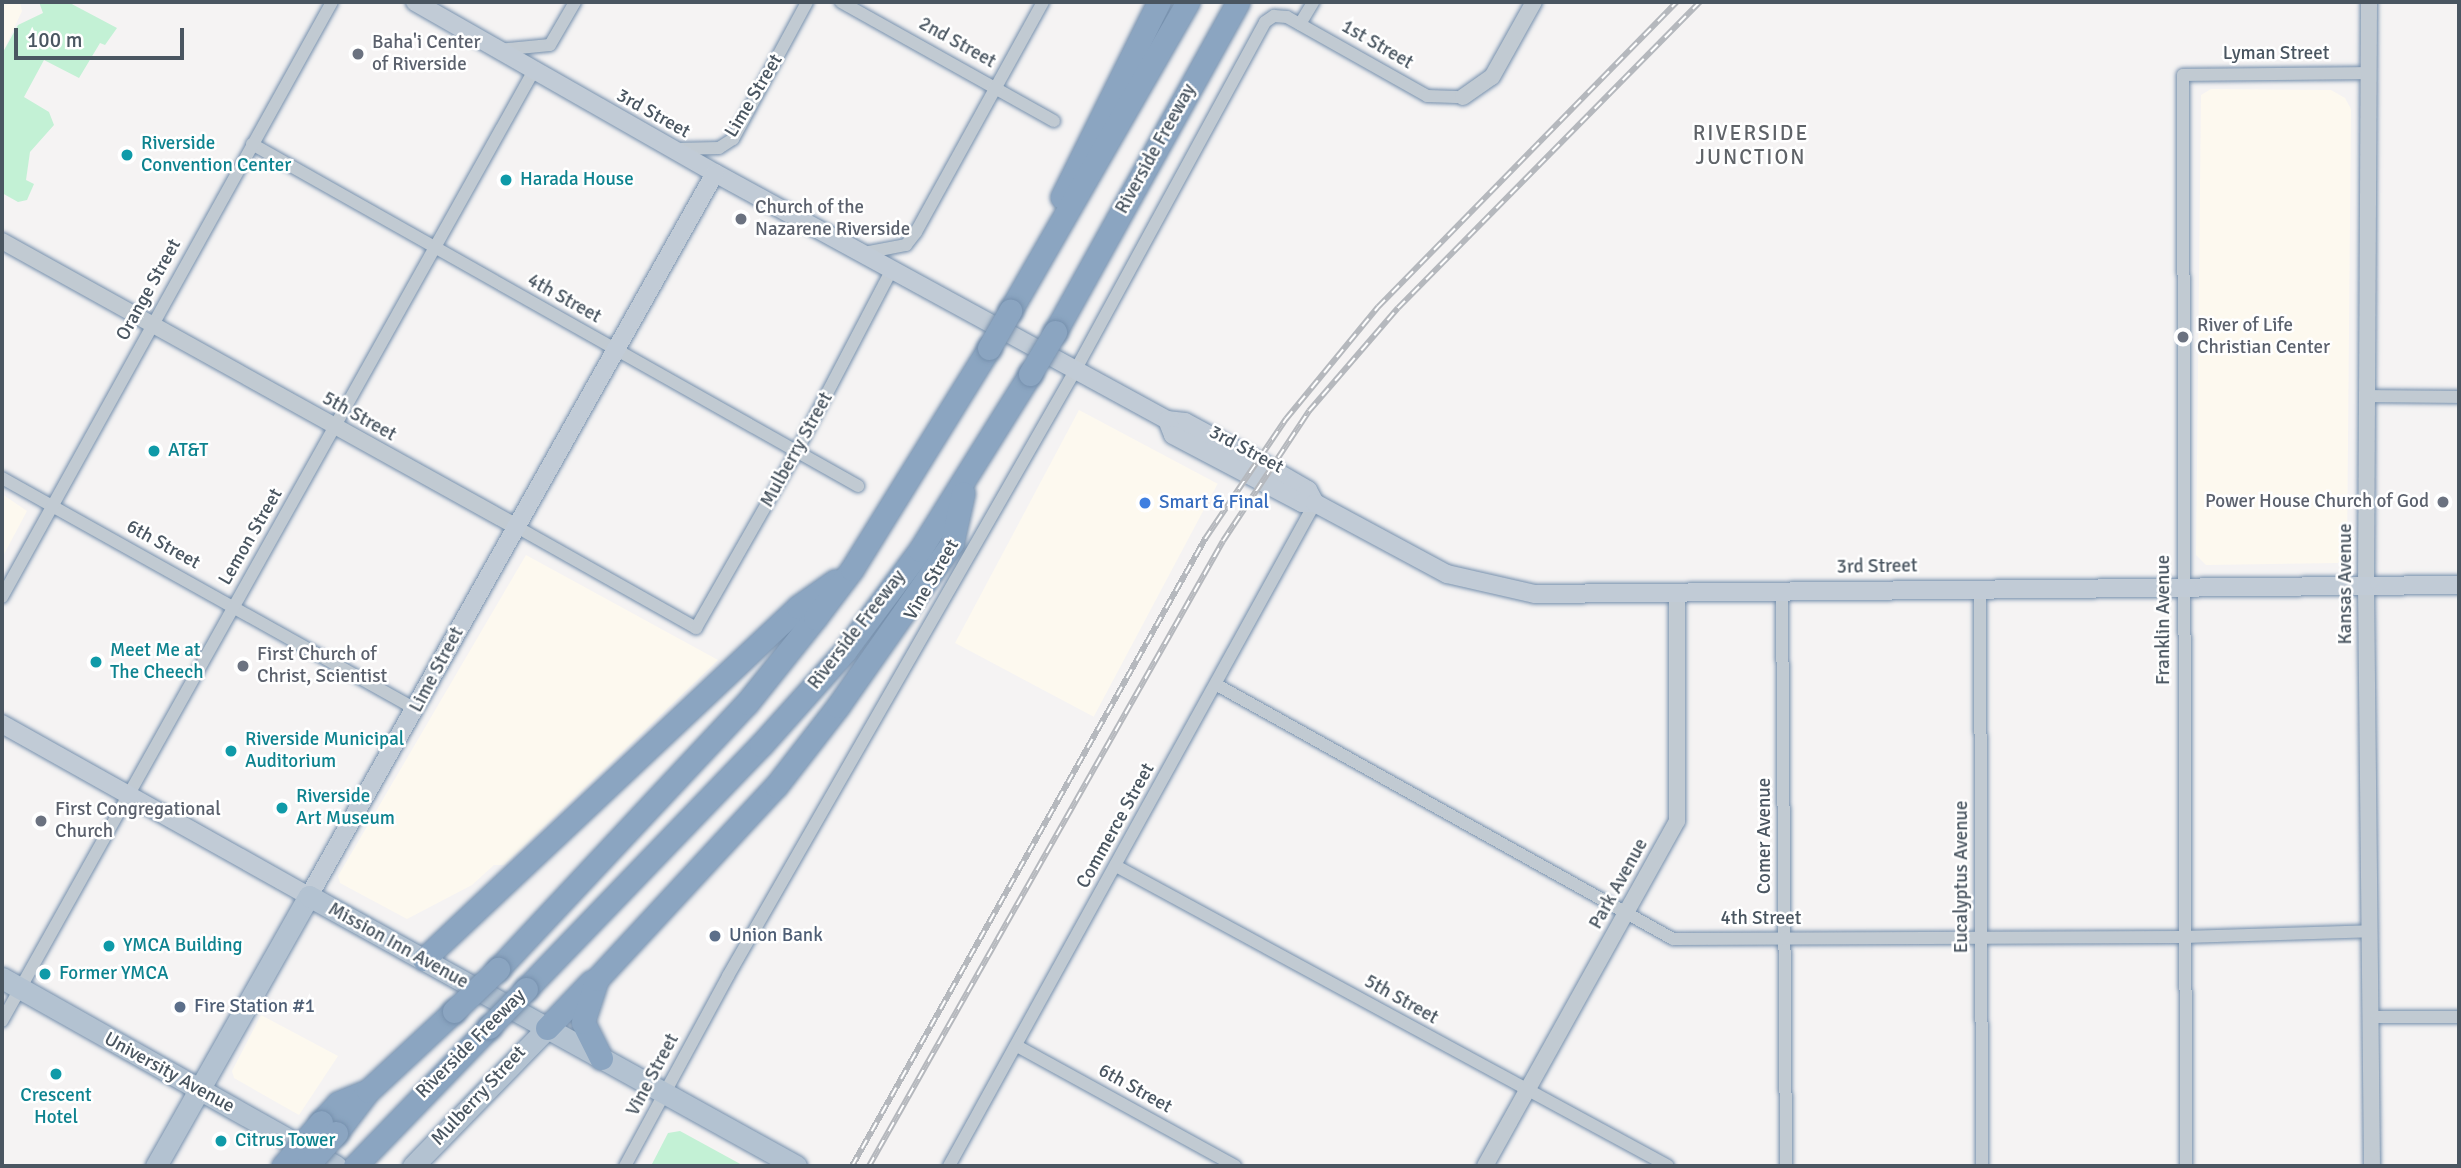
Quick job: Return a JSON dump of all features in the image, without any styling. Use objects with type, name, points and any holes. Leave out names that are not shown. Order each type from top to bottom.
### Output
[{"type":"highway","points":[[1023,286],[1084,146],[1159,2]]},
{"type":"highway","name":"Riverside Freeway","points":[[329,1128],[338,1103],[368,1091],[454,1012],[498,969],[747,704],[852,569],[989,348],[1188,2]]},
{"type":"highway","name":"Riverside Freeway","points":[[360,1160],[761,745],[836,660],[919,550],[1030,374],[1238,2]]},
{"type":"highway","points":[[547,1028],[597,979],[776,786],[838,706],[952,544],[967,476]]},
{"type":"highway","points":[[424,959],[798,607],[852,569]]},
{"type":"highway","points":[[597,979],[583,1022],[601,1058]]},
{"type":"highway","points":[[283,1166],[329,1128]]},
{"type":"highway","points":[[307,1166],[329,1128]]},
{"type":"main road","name":"3rd Street","points":[[415,2],[533,72],[1167,420],[1185,422],[1264,464],[1308,490],[1315,503],[1447,574],[1490,587],[1535,594],[1980,587],[2459,585]]},
{"type":"main road","name":"Lime Street","points":[[156,1166],[415,709],[614,348],[715,173]]},
{"type":"main road","name":"Mission Inn Avenue","points":[[2,724],[128,797],[665,1093],[787,1164]]},
{"type":"main road","name":"University Avenue","points":[[11,983],[198,1091],[336,1166]]},
{"type":"main road","name":"Mulberry Street","points":[[421,1161],[547,1028]]},
{"type":"street","name":"Orange Street","points":[[2,597],[332,2]]},
{"type":"street","points":[[498,50],[550,45],[575,2]]},
{"type":"street","name":"Lime Street","points":[[674,149],[719,148],[733,139],[807,2]]},
{"type":"street","name":"2nd Street","points":[[841,2],[996,86],[1054,121]]},
{"type":"street","points":[[864,253],[906,245],[916,232],[1043,2]]},
{"type":"street","points":[[1300,23],[1312,2]]},
{"type":"street","points":[[1463,97],[1492,77],[1534,2]]},
{"type":"street","name":"Kansas Avenue","points":[[2369,2],[2366,585],[2372,1166]]},
{"type":"street","name":"1st Street","points":[[1274,16],[1300,23],[1427,96],[1463,97]]},
{"type":"street","name":"Vine Street","points":[[625,1166],[1076,369],[1265,22],[1274,16]]},
{"type":"street","name":"Lemon Street","points":[[2,1021],[11,983],[128,797],[533,72]]},
{"type":"street","name":"Lyman Street","points":[[2183,75],[2368,73]]},
{"type":"street","name":"Franklin Avenue","points":[[2183,75],[2186,1166]]},
{"type":"street","name":"4th Street","points":[[252,144],[434,249],[798,449],[858,486]]},
{"type":"street","name":"5th Street","points":[[2,241],[696,628]]},
{"type":"street","name":"Mulberry Street","points":[[696,628],[798,449],[892,269]]},
{"type":"street","points":[[2367,396],[2459,397]]},
{"type":"street","name":"6th Street","points":[[2,478],[415,709]]},
{"type":"street","name":"Commerce Street","points":[[949,1166],[1217,685],[1315,503]]},
{"type":"street","name":"Eucalyptus Avenue","points":[[1980,587],[1982,1166]]},
{"type":"street","name":"Comer Avenue","points":[[1783,589],[1786,1166]]},
{"type":"street","name":"Park Avenue","points":[[1485,1166],[1677,821],[1677,592]]},
{"type":"street","name":"4th Street","points":[[1217,685],[1673,939],[2184,937],[2370,931]]},
{"type":"street","name":"5th Street","points":[[1116,866],[1526,1093],[1668,1166]]},
{"type":"street","points":[[2371,1017],[2459,1017]]},
{"type":"street","name":"6th Street","points":[[1017,1046],[1235,1166]]},
{"type":"shaded area","points":[[2,2],[20,2],[22,11],[2,54]]},
{"type":"shaded area","points":[[2211,89],[2331,90],[2345,98],[2351,109],[2347,552],[2338,563],[2206,565],[2196,555],[2201,95]]},
{"type":"shaded area","points":[[1079,410],[1218,484],[1094,717],[955,643]]},
{"type":"shaded area","points":[[2,494],[27,511],[2,558]]},
{"type":"shaded area","points":[[526,555],[718,660],[504,865],[494,865],[472,885],[407,919],[340,883],[338,876]]},
{"type":"shaded area","points":[[261,1015],[338,1056],[299,1115],[234,1078],[232,1071]]},
{"type":"green space","points":[[39,2],[68,2],[117,28],[105,45],[100,43],[79,78],[44,60],[24,97],[49,112],[54,125],[30,152],[26,180],[34,184],[27,200],[18,202],[2,193],[2,54],[18,25],[43,13]]},
{"type":"green space","points":[[680,1131],[744,1166],[651,1166],[668,1133]]},
{"type":"railway","points":[[852,1166],[1205,539],[1286,419],[1378,307],[1677,2]]},
{"type":"railway","points":[[869,1166],[1223,541],[1309,411],[1398,308],[1700,2]]},
{"type":"place","name":"Baha'i Center of Riverside","points":[[358,54]]},
{"type":"place","name":"Riverside Convention Center","points":[[127,155]]},
{"type":"place","name":"Harada House","points":[[506,180]]},
{"type":"place","name":"Church of the Nazarene Riverside","points":[[741,219]]},
{"type":"place","name":"River of Life Christian Center","points":[[2183,337]]},
{"type":"place","name":"AT&T","points":[[154,451]]},
{"type":"place","name":"Power House Church of God","points":[[2443,502]]},
{"type":"place","name":"Smart & Final","points":[[1145,503]]},
{"type":"place","name":"Meet Me at The Cheech","points":[[96,662]]},
{"type":"place","name":"First Church of Christ, Scientist","points":[[243,666]]},
{"type":"place","name":"Riverside Municipal Auditorium","points":[[231,751]]},
{"type":"place","name":"Riverside Art Museum","points":[[282,808]]},
{"type":"place","name":"First Congregational Church","points":[[41,821]]},
{"type":"place","name":"Union Bank","points":[[715,936]]},
{"type":"place","name":"YMCA Building","points":[[109,946]]},
{"type":"place","name":"Former YMCA","points":[[45,974]]},
{"type":"place","name":"Fire Station #1","points":[[180,1007]]},
{"type":"place","name":"Crescent Hotel","points":[[56,1074]]},
{"type":"place","name":"Citrus Tower","points":[[221,1141]]},
{"type":"district","name":"RIVERSIDE JUNCTION","points":[[1751,145]]}]
